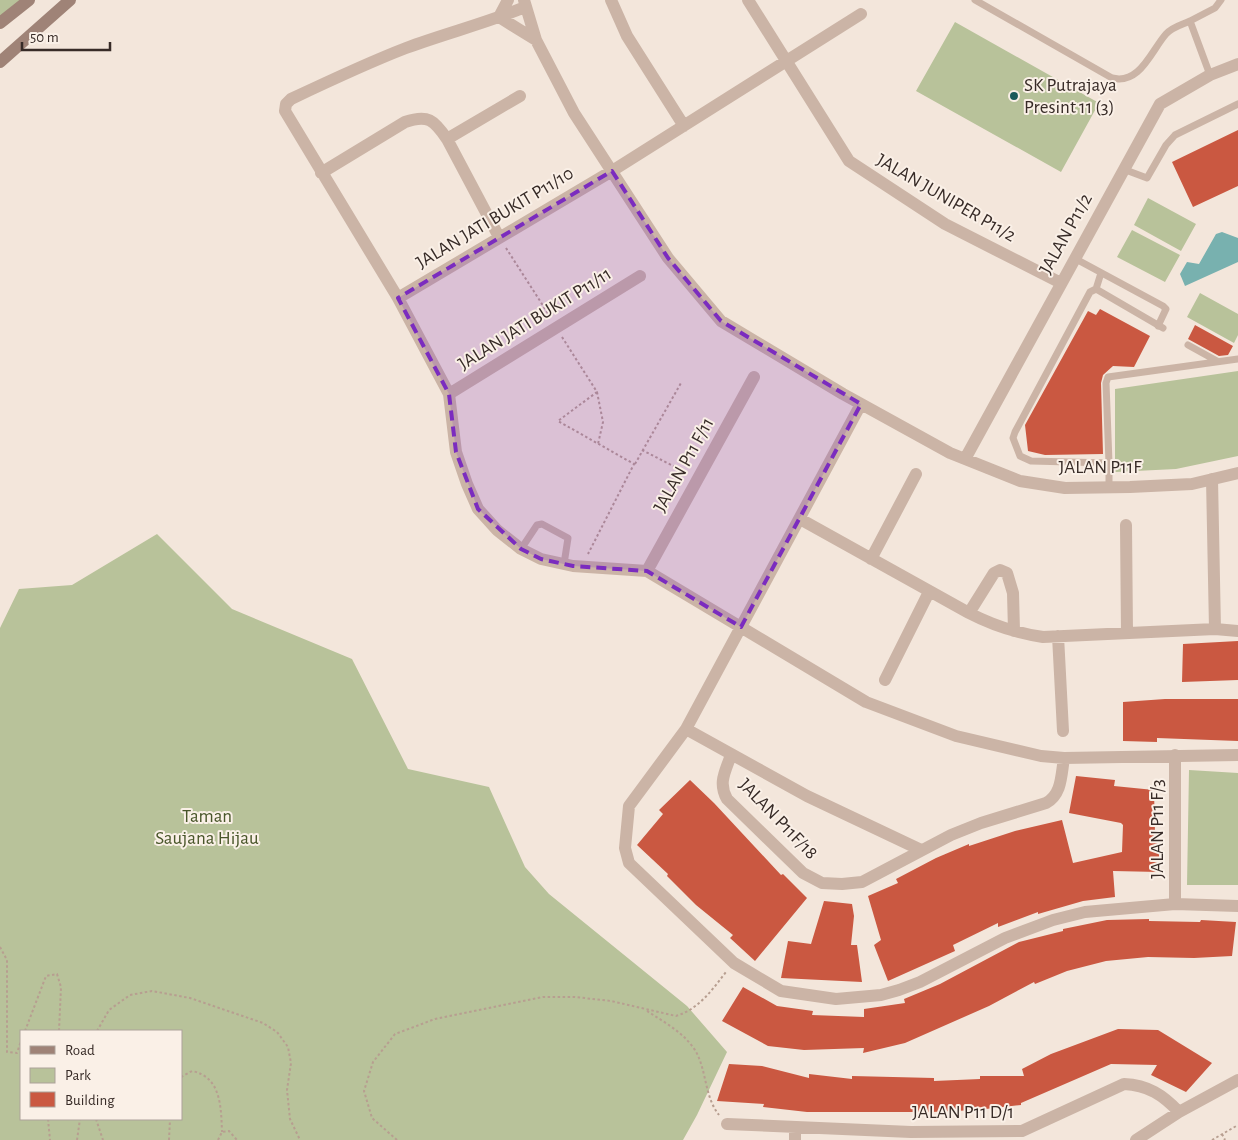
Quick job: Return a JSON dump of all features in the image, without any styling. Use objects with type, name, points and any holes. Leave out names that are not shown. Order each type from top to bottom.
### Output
[{"type":"main road","points":[[0,23],[29,0]]},
{"type":"main road","points":[[0,62],[70,0]]},
{"type":"street","points":[[499,17],[508,0]]},
{"type":"street","points":[[611,0],[627,36],[684,126]]},
{"type":"street","name":"JALAN JUNIPER P11/2","points":[[748,0],[849,161],[946,224],[1061,283]]},
{"type":"street","points":[[525,3],[499,17],[469,25],[405,48],[300,95],[286,104],[285,111],[398,298],[449,394],[456,452],[467,484],[478,508],[497,530],[521,549],[541,559],[581,567],[647,572],[866,702],[956,736],[1041,756],[1064,758],[1175,754],[1238,755]]},
{"type":"street","name":"JALAN P11F","points":[[525,3],[536,40],[574,113],[668,258],[721,321],[861,404],[965,459],[1020,481],[1065,488],[1192,484],[1238,473]]},
{"type":"street","name":"JALAN JATI BUKIT P11/10","points":[[398,298],[612,171],[861,14]]},
{"type":"street","points":[[499,17],[536,40]]},
{"type":"street","name":"JALAN P11/2","points":[[965,459],[1160,104],[1210,75],[1238,64]]},
{"type":"street","points":[[447,139],[520,96]]},
{"type":"street","points":[[322,173],[405,122],[419,117],[427,119],[437,124],[447,139],[499,237]]},
{"type":"street","name":"JALAN JATI BUKIT P11/11","points":[[449,394],[640,276]]},
{"type":"street","name":"JALAN P11 F/11","points":[[647,572],[754,377]]},
{"type":"street","points":[[861,404],[686,729],[629,806],[625,848],[630,863],[734,962],[781,991],[836,999],[881,996],[920,982],[1005,938],[1053,920],[1085,912],[1175,904],[1238,906]]},
{"type":"street","points":[[871,559],[916,474]]},
{"type":"street","points":[[1212,480],[1215,630]]},
{"type":"street","points":[[800,519],[969,613],[992,625],[1014,631],[1043,637],[1215,630],[1238,631]]},
{"type":"street","points":[[1126,525],[1127,633]]},
{"type":"street","points":[[969,613],[987,582],[994,573],[1000,570],[1007,573],[1013,593],[1014,631]]},
{"type":"street","points":[[885,680],[929,592]]},
{"type":"street","points":[[1058,636],[1063,731]]},
{"type":"street","name":"JALAN P11F/18","points":[[686,729],[807,796],[922,850]]},
{"type":"street","name":"JALAN P11 F/3","points":[[1175,754],[1175,904]]},
{"type":"street","name":"JALAN P11F/18","points":[[731,755],[721,782],[727,799],[803,873],[822,883],[862,882],[922,850],[981,823],[1046,803],[1054,798],[1059,790],[1064,758]]},
{"type":"street","points":[[1136,1140],[1179,1112],[1238,1080]]},
{"type":"street","name":"JALAN P11 D/1","points":[[727,1124],[911,1136],[1022,1136],[1124,1084],[1137,1084],[1165,1096],[1179,1112]]},
{"type":"street","points":[[795,1127],[795,1140]]},
{"type":"lane","points":[[975,0],[1112,78],[1120,80],[1139,71],[1167,33],[1215,8],[1221,0]]},
{"type":"lane","points":[[1190,21],[1210,75]]},
{"type":"lane","points":[[1123,169],[1147,178],[1166,145],[1175,135],[1238,104]]},
{"type":"lane","points":[[1074,258],[1166,309],[1161,327],[1096,289]]},
{"type":"lane","points":[[1101,273],[1096,289],[1086,295],[1014,438],[1020,456],[1030,461],[1108,463]]},
{"type":"lane","points":[[1188,345],[1217,362]]},
{"type":"lane","points":[[1109,487],[1106,382],[1108,376],[1238,359]]},
{"type":"lane","points":[[521,549],[537,525],[542,524],[568,538],[564,564]]},
{"type":"path","points":[[499,237],[597,392],[603,422],[598,444]]},
{"type":"path","points":[[581,567],[634,464],[680,383]]},
{"type":"path","points":[[597,392],[558,421],[634,464]]},
{"type":"path","points":[[642,450],[688,473]]},
{"type":"path","points":[[0,947],[7,960],[8,1052],[17,1053],[20,1044]]},
{"type":"path","points":[[397,1140],[372,1118],[364,1091],[373,1062],[395,1034],[435,1019],[543,997],[575,997],[611,1001],[676,1016],[686,1013],[702,1002],[734,962]]},
{"type":"path","points":[[25,1030],[36,996],[46,976],[57,974],[61,988],[59,1030]]},
{"type":"path","points":[[98,1030],[110,1010],[130,995],[152,991],[190,998],[263,1022],[277,1032],[288,1047],[291,1063],[287,1090],[290,1119],[300,1140]]},
{"type":"path","points":[[645,1009],[679,1032],[695,1051],[711,1104],[727,1124]]},
{"type":"path","points":[[182,1076],[192,1071],[205,1074],[214,1085],[221,1111],[222,1132],[218,1140]]},
{"type":"path","points":[[48,1120],[50,1140]]},
{"type":"path","points":[[77,1140],[80,1120]]},
{"type":"path","points":[[96,1120],[103,1140]]},
{"type":"path","points":[[169,1140],[170,1120]]},
{"type":"path","points":[[1212,1140],[1238,1125]]},
{"type":"path","points":[[222,1132],[229,1131],[237,1140]]},
{"type":"path","points":[[1222,1134],[1225,1140]]},
{"type":"highlighted area","points":[[612,171],[668,258],[721,321],[861,404],[741,627],[647,571],[573,566],[541,559],[521,549],[478,509],[456,452],[449,394],[398,298]]},
{"type":"green space","points":[[0,0],[22,0],[0,17]]},
{"type":"green space","points":[[955,22],[1099,103],[1061,172],[916,91]]},
{"type":"green space","points":[[1148,198],[1196,224],[1181,251],[1134,225]]},
{"type":"green space","points":[[1132,230],[1180,255],[1165,282],[1117,257]]},
{"type":"green space","points":[[1200,293],[1238,314],[1238,335],[1234,343],[1187,317]]},
{"type":"green space","points":[[1238,371],[1238,456],[1176,469],[1115,472],[1115,389]]},
{"type":"green space","name":"Taman Saujana Hijau","points":[[157,534],[232,609],[352,659],[408,769],[489,787],[525,867],[549,894],[687,1006],[727,1052],[683,1140],[0,1140],[0,628],[19,589],[72,585]]},
{"type":"green space","points":[[1189,770],[1238,773],[1238,885],[1187,885]]},
{"type":"water","points":[[1222,232],[1238,238],[1238,262],[1185,286],[1180,274],[1187,262],[1199,264],[1216,234]]},
{"type":"building","points":[[1238,130],[1238,186],[1193,207],[1172,162]]},
{"type":"building","points":[[1100,309],[1150,336],[1134,367],[1113,366],[1103,375],[1101,383],[1103,454],[1045,455],[1028,451],[1025,425],[1088,311],[1096,315]]},
{"type":"building","points":[[1195,325],[1233,346],[1228,355],[1219,356],[1188,339]]},
{"type":"building","points":[[1238,641],[1238,680],[1182,682],[1183,644]]},
{"type":"building","points":[[1165,699],[1238,699],[1238,741],[1157,738],[1157,742],[1123,741],[1123,702]]},
{"type":"building","points":[[1076,776],[1115,780],[1114,786],[1154,790],[1155,834],[1159,834],[1159,872],[1113,871],[1115,897],[1083,901],[1038,914],[1038,912],[998,927],[998,923],[953,945],[955,951],[888,981],[874,945],[881,940],[868,896],[898,883],[896,879],[936,858],[969,844],[969,846],[1015,831],[1062,820],[1073,863],[1122,852],[1123,825],[1121,823],[1069,813]]},
{"type":"building","points":[[690,780],[781,875],[783,874],[807,898],[755,961],[730,938],[733,935],[696,905],[667,876],[668,874],[637,845],[663,814],[659,810]]},
{"type":"building","points":[[824,901],[852,904],[854,916],[851,945],[857,945],[862,982],[781,978],[788,941],[811,944]]},
{"type":"building","points":[[1149,919],[1149,921],[1200,922],[1201,920],[1236,922],[1232,956],[1194,958],[1148,957],[1106,961],[1067,971],[1035,984],[1034,982],[989,1006],[905,1043],[863,1053],[864,1048],[804,1050],[768,1046],[722,1021],[743,987],[777,1006],[813,1011],[812,1015],[864,1017],[864,1009],[905,1003],[904,999],[940,984],[1019,942],[1063,931],[1063,929],[1107,920]]},
{"type":"building","points":[[1118,1029],[1158,1030],[1212,1063],[1186,1092],[1151,1075],[1157,1065],[1111,1064],[1021,1103],[1021,1105],[977,1110],[807,1112],[763,1107],[764,1104],[717,1101],[729,1064],[762,1066],[809,1078],[809,1074],[852,1079],[852,1076],[934,1078],[934,1081],[980,1079],[980,1076],[1024,1076],[1022,1069],[1051,1054]]},
{"type":"place","name":"SK Putrajaya Presint 11 (3)","points":[[1014,96]]}]
